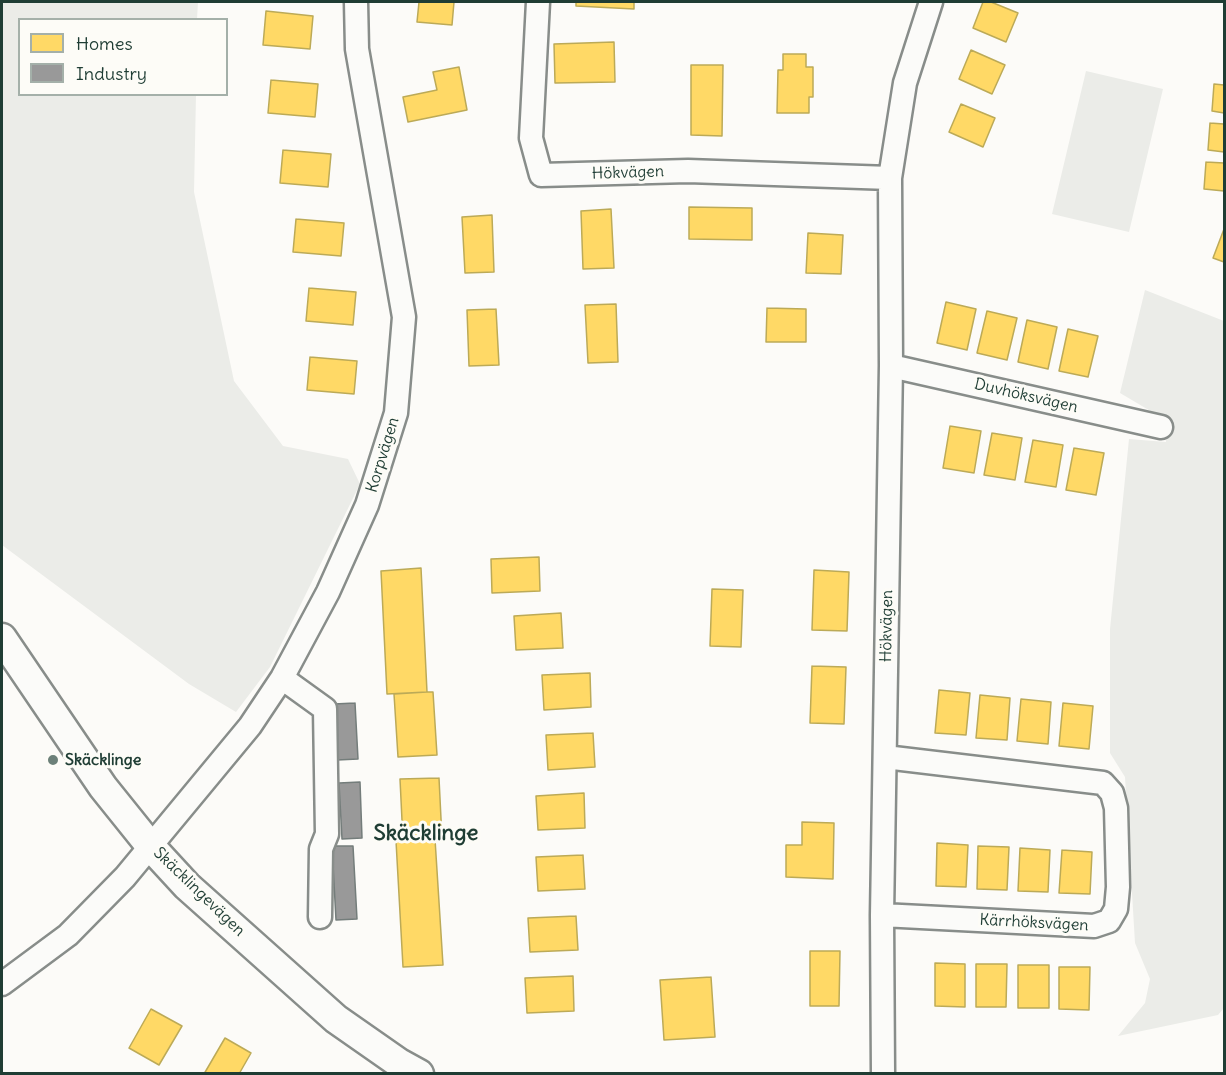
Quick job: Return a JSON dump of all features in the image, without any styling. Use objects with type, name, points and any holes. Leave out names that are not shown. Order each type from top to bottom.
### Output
[{"type":"street","name":"Korpvägen","points":[[2,984],[68,935],[152,848],[250,726],[282,678],[328,592],[367,505],[396,413],[404,317],[357,49],[356,2]]},
{"type":"street","name":"Hökvägen","points":[[538,2],[531,138],[541,175],[688,171],[890,178]]},
{"type":"street","name":"Hökvägen","points":[[884,1074],[882,915],[891,366],[890,178],[905,83],[931,2]]},
{"type":"street","name":"Duvhöksvägen","points":[[891,366],[1161,426]]},
{"type":"street","name":"Skäcklingevägen","points":[[2,638],[103,787],[152,848],[187,886],[336,1019],[399,1063],[419,1074]]},
{"type":"street","points":[[282,678],[324,710],[327,834],[321,849],[320,918]]},
{"type":"street","name":"Kärrhöksvägen","points":[[882,915],[1094,927],[1109,921],[1116,909],[1118,887],[1116,808],[1112,793],[1103,783],[885,757]]},
{"type":"shaded area","points":[[2,2],[198,2],[197,18],[18,18],[18,96],[196,96],[194,192],[234,381],[283,446],[348,459],[360,484],[270,667],[236,712],[189,684],[2,545]]},
{"type":"shaded area","points":[[1086,71],[1163,89],[1129,232],[1052,214]]},
{"type":"shaded area","points":[[1145,290],[1224,321],[1224,1008],[1218,1015],[1118,1036],[1145,1003],[1150,979],[1135,943],[1125,777],[1110,753],[1110,629],[1129,439],[1166,442],[1164,419],[1120,393]]},
{"type":"building: Homes","points":[[419,2],[454,2],[452,25],[417,22]]},
{"type":"building: Homes","points":[[576,2],[634,2],[634,9],[576,6]]},
{"type":"building: Homes","points":[[983,2],[991,2],[1018,13],[1006,42],[973,28]]},
{"type":"building: Homes","points":[[266,11],[313,16],[310,49],[263,45]]},
{"type":"building: Homes","points":[[614,42],[615,82],[555,83],[554,44]]},
{"type":"building: Homes","points":[[971,50],[1005,65],[992,94],[959,79]]},
{"type":"building: Homes","points":[[783,54],[806,54],[806,67],[813,67],[813,97],[809,97],[809,113],[777,113],[778,70],[783,70]]},
{"type":"building: Homes","points":[[691,65],[723,65],[722,136],[691,135]]},
{"type":"building: Homes","points":[[459,67],[467,110],[408,122],[403,97],[437,90],[433,72]]},
{"type":"building: Homes","points":[[271,80],[318,84],[315,117],[268,113]]},
{"type":"building: Homes","points":[[1214,84],[1224,85],[1224,113],[1212,111]]},
{"type":"building: Homes","points":[[961,104],[995,118],[983,147],[949,132]]},
{"type":"building: Homes","points":[[1210,123],[1224,124],[1224,152],[1208,150]]},
{"type":"building: Homes","points":[[283,150],[331,154],[328,187],[280,183]]},
{"type":"building: Homes","points":[[1206,162],[1224,163],[1224,191],[1204,189]]},
{"type":"building: Homes","points":[[689,207],[752,208],[752,240],[689,239]]},
{"type":"building: Homes","points":[[611,209],[614,268],[583,269],[581,211]]},
{"type":"building: Homes","points":[[492,215],[494,272],[465,273],[462,217]]},
{"type":"building: Homes","points":[[296,219],[344,223],[341,256],[293,252]]},
{"type":"building: Homes","points":[[1224,229],[1224,262],[1213,258]]},
{"type":"building: Homes","points":[[808,233],[843,235],[841,274],[806,273]]},
{"type":"building: Homes","points":[[309,288],[356,292],[353,325],[306,321]]},
{"type":"building: Homes","points":[[946,302],[976,309],[967,350],[937,343]]},
{"type":"building: Homes","points":[[616,304],[618,362],[588,363],[585,305]]},
{"type":"building: Homes","points":[[767,308],[806,309],[806,342],[766,342]]},
{"type":"building: Homes","points":[[496,309],[499,365],[469,366],[467,310]]},
{"type":"building: Homes","points":[[987,311],[1017,318],[1007,360],[977,353]]},
{"type":"building: Homes","points":[[1027,320],[1057,327],[1048,369],[1018,362]]},
{"type":"building: Homes","points":[[1068,329],[1098,336],[1088,377],[1059,371]]},
{"type":"building: Homes","points":[[310,357],[357,361],[354,394],[307,390]]},
{"type":"building: Homes","points":[[950,426],[981,431],[974,473],[943,468]]},
{"type":"building: Homes","points":[[992,433],[1022,438],[1015,480],[984,475]]},
{"type":"building: Homes","points":[[1033,440],[1063,445],[1056,487],[1025,482]]},
{"type":"building: Homes","points":[[1074,448],[1104,453],[1096,495],[1066,490]]},
{"type":"building: Homes","points":[[539,557],[540,591],[492,593],[491,559]]},
{"type":"building: Homes","points":[[421,568],[427,692],[387,694],[381,571]]},
{"type":"building: Homes","points":[[814,570],[849,572],[847,631],[812,630]]},
{"type":"building: Homes","points":[[712,589],[743,590],[741,647],[710,646]]},
{"type":"building: Homes","points":[[561,613],[563,648],[516,650],[514,616]]},
{"type":"building: Homes","points":[[812,666],[846,667],[844,724],[810,723]]},
{"type":"building: Homes","points":[[590,673],[591,707],[544,710],[542,675]]},
{"type":"building: Homes","points":[[939,690],[970,693],[966,735],[935,733]]},
{"type":"building: Homes","points":[[433,692],[437,755],[398,757],[394,694]]},
{"type":"building: Homes","points":[[980,695],[1010,698],[1007,740],[976,738]]},
{"type":"building: Homes","points":[[1021,699],[1051,702],[1048,744],[1017,741]]},
{"type":"building: Homes","points":[[1063,703],[1093,706],[1089,749],[1059,746]]},
{"type":"building: Homes","points":[[593,733],[595,767],[548,770],[546,735]]},
{"type":"building: Homes","points":[[439,778],[442,839],[403,841],[400,779]]},
{"type":"building: Homes","points":[[584,793],[585,828],[538,830],[536,796]]},
{"type":"building: Homes","points":[[802,822],[834,823],[833,879],[786,877],[786,845],[802,845]]},
{"type":"building: Homes","points":[[435,839],[443,965],[403,967],[396,841]]},
{"type":"building: Homes","points":[[937,843],[968,845],[966,887],[936,886]]},
{"type":"building: Homes","points":[[978,846],[1009,847],[1007,890],[977,889]]},
{"type":"building: Homes","points":[[1020,848],[1050,850],[1048,892],[1018,891]]},
{"type":"building: Homes","points":[[1062,850],[1092,852],[1090,894],[1059,893]]},
{"type":"building: Homes","points":[[583,855],[585,889],[538,891],[536,857]]},
{"type":"building: Homes","points":[[576,916],[578,950],[530,952],[528,918]]},
{"type":"building: Homes","points":[[810,951],[840,951],[839,1006],[810,1006]]},
{"type":"building: Homes","points":[[935,963],[965,964],[965,1007],[935,1006]]},
{"type":"building: Homes","points":[[976,964],[1007,964],[1006,1007],[976,1007]]},
{"type":"building: Homes","points":[[1018,965],[1049,965],[1049,1008],[1018,1008]]},
{"type":"building: Homes","points":[[1059,967],[1090,967],[1089,1010],[1059,1009]]},
{"type":"building: Homes","points":[[573,976],[574,1011],[527,1013],[525,978]]},
{"type":"building: Homes","points":[[711,977],[715,1037],[664,1040],[660,980]]},
{"type":"building: Homes","points":[[151,1009],[182,1026],[159,1065],[129,1048]]},
{"type":"building: Homes","points":[[225,1038],[251,1053],[239,1074],[204,1074]]},
{"type":"building: Industry","points":[[355,703],[358,759],[337,760],[334,704]]},
{"type":"building: Industry","points":[[360,782],[362,838],[342,839],[339,783]]},
{"type":"building: Industry","points":[[332,846],[353,846],[357,919],[336,920]]},
{"type":"place","name":"Skäcklinge","points":[[53,760]]},
{"type":"district","name":"Skäcklinge","points":[[426,834]]}]
